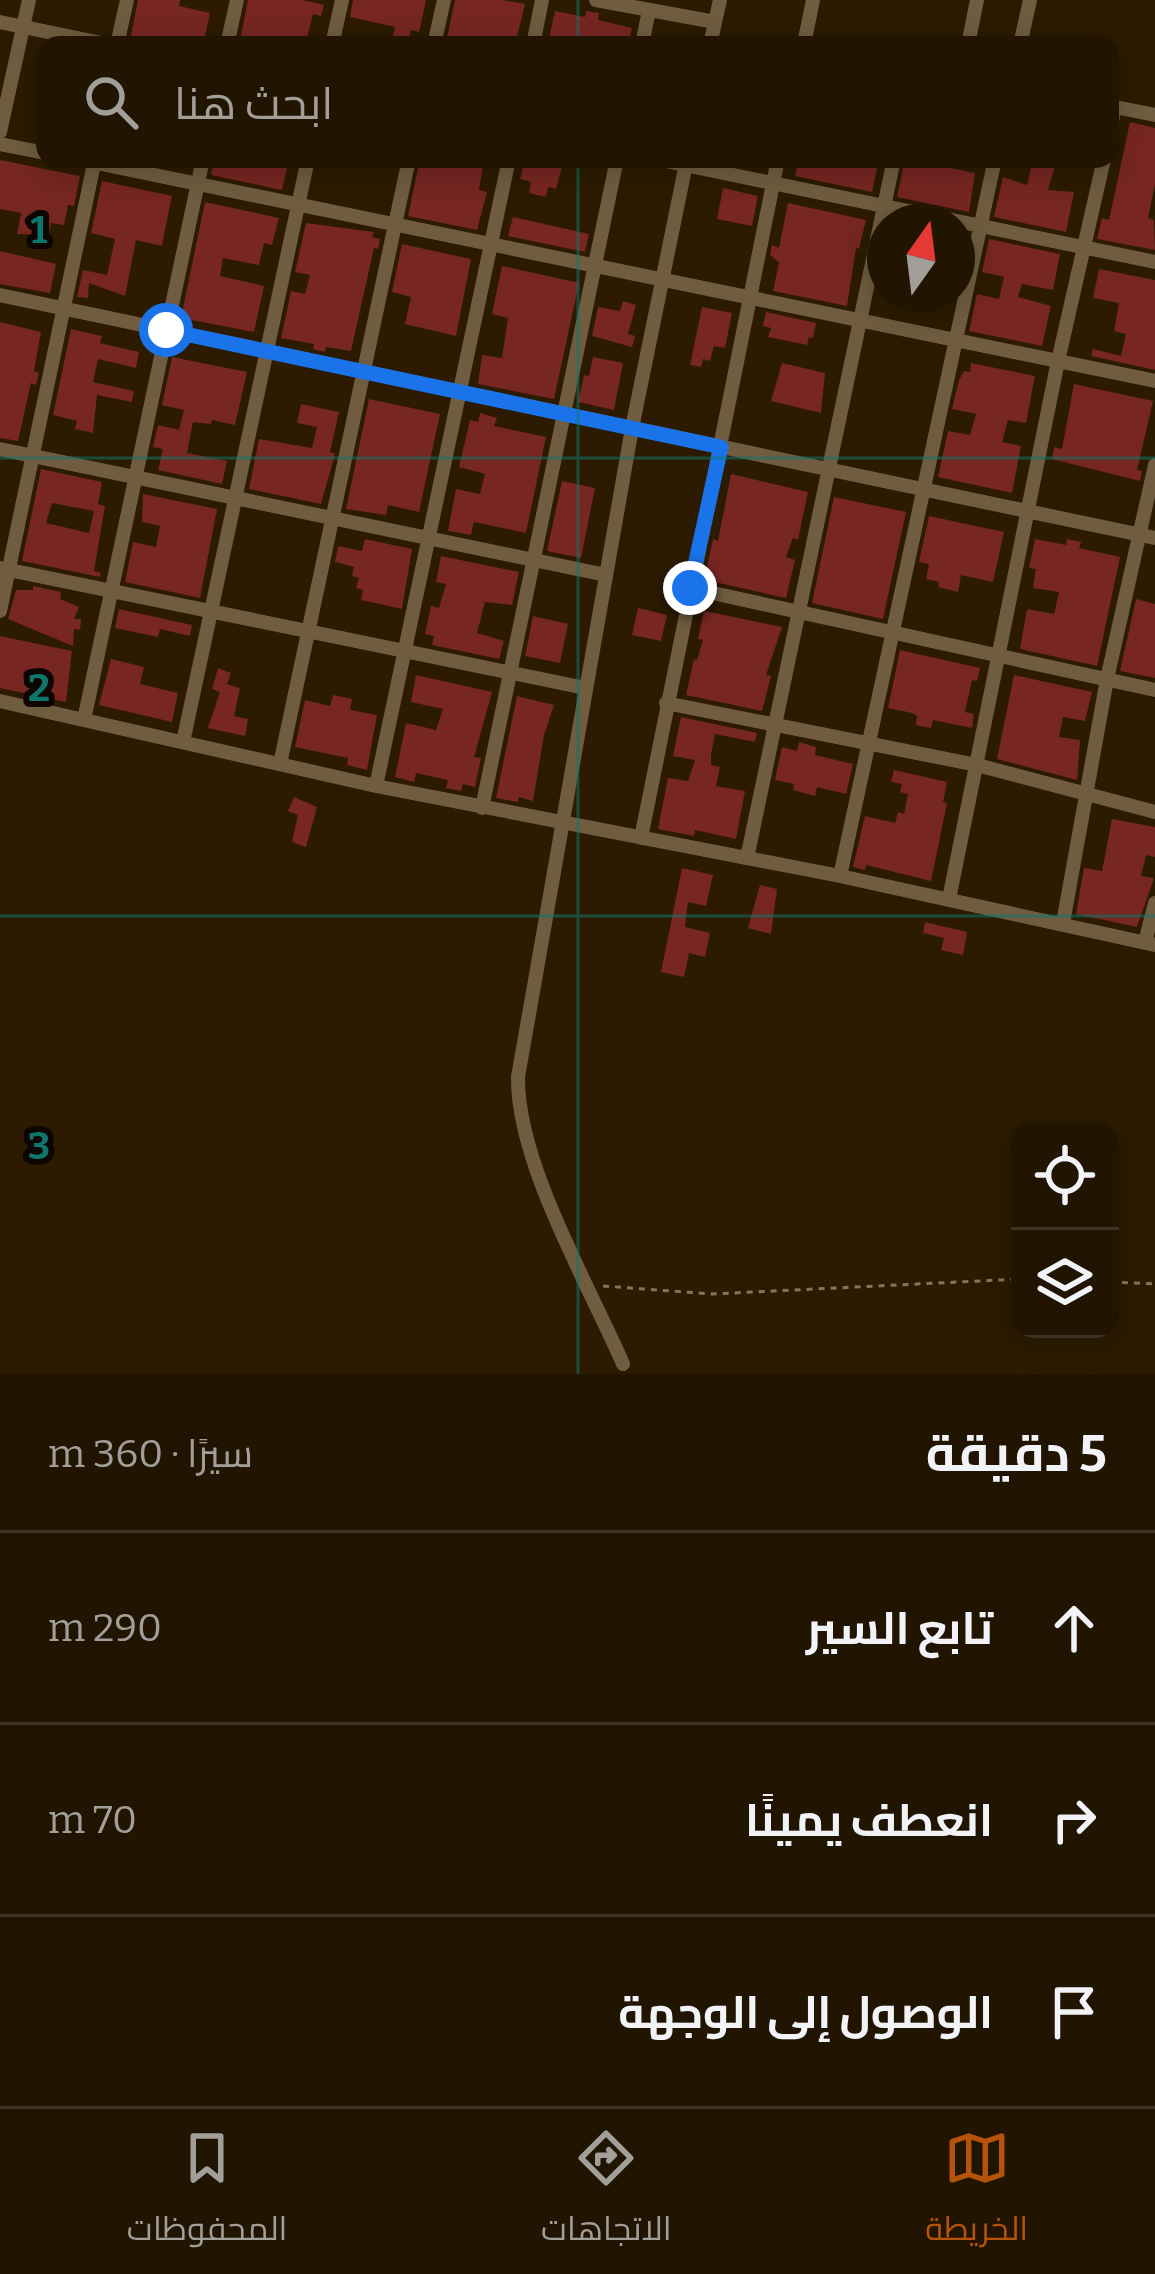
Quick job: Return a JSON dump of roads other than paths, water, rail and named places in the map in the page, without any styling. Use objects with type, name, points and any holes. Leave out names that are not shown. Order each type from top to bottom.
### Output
[{"type":"street","points":[[0,132],[29,0]]},
{"type":"street","points":[[117,36],[127,0]]},
{"type":"street","points":[[229,36],[237,0]]},
{"type":"street","points":[[334,36],[342,0]]},
{"type":"street","points":[[436,36],[444,0]]},
{"type":"street","points":[[534,36],[542,0]]},
{"type":"street","points":[[596,0],[715,22]]},
{"type":"street","points":[[712,36],[720,0]]},
{"type":"street","points":[[807,36],[813,0]]},
{"type":"street","points":[[970,36],[977,0]]},
{"type":"street","points":[[1022,36],[1030,0]]},
{"type":"street","points":[[644,36],[649,10]]},
{"type":"street","points":[[0,22],[68,36]]},
{"type":"street","points":[[1119,107],[1155,115]]},
{"type":"street","points":[[0,144],[36,151]]},
{"type":"street","points":[[0,611],[4,569],[93,168]]},
{"type":"street","points":[[126,168],[490,247],[593,264],[1155,381]]},
{"type":"street","points":[[84,720],[201,168]]},
{"type":"street","points":[[183,742],[306,168]]},
{"type":"street","points":[[280,764],[407,168]]},
{"type":"street","points":[[376,786],[506,168]]},
{"type":"street","points":[[482,808],[615,168]]},
{"type":"street","points":[[623,1364],[559,1226],[523,1129],[518,1077],[632,428],[685,168]]},
{"type":"street","points":[[709,168],[875,204]]},
{"type":"street","points":[[640,838],[776,168]]},
{"type":"street","points":[[884,204],[892,168]]},
{"type":"street","points":[[840,876],[993,168]]},
{"type":"street","points":[[949,899],[1102,168]]},
{"type":"street","points":[[975,225],[1155,262]]},
{"type":"street","points":[[747,858],[867,290]]},
{"type":"street","points":[[0,295],[1147,536]]},
{"type":"street","points":[[0,449],[606,574]]},
{"type":"street","points":[[1063,923],[1107,679],[1147,536],[1155,465]]},
{"type":"street","points":[[4,569],[585,688]]},
{"type":"street","points":[[690,588],[1155,690]]},
{"type":"street","points":[[0,701],[376,786],[840,876],[1150,944],[1155,903]]},
{"type":"street","points":[[667,703],[977,766],[1155,812]]}]
